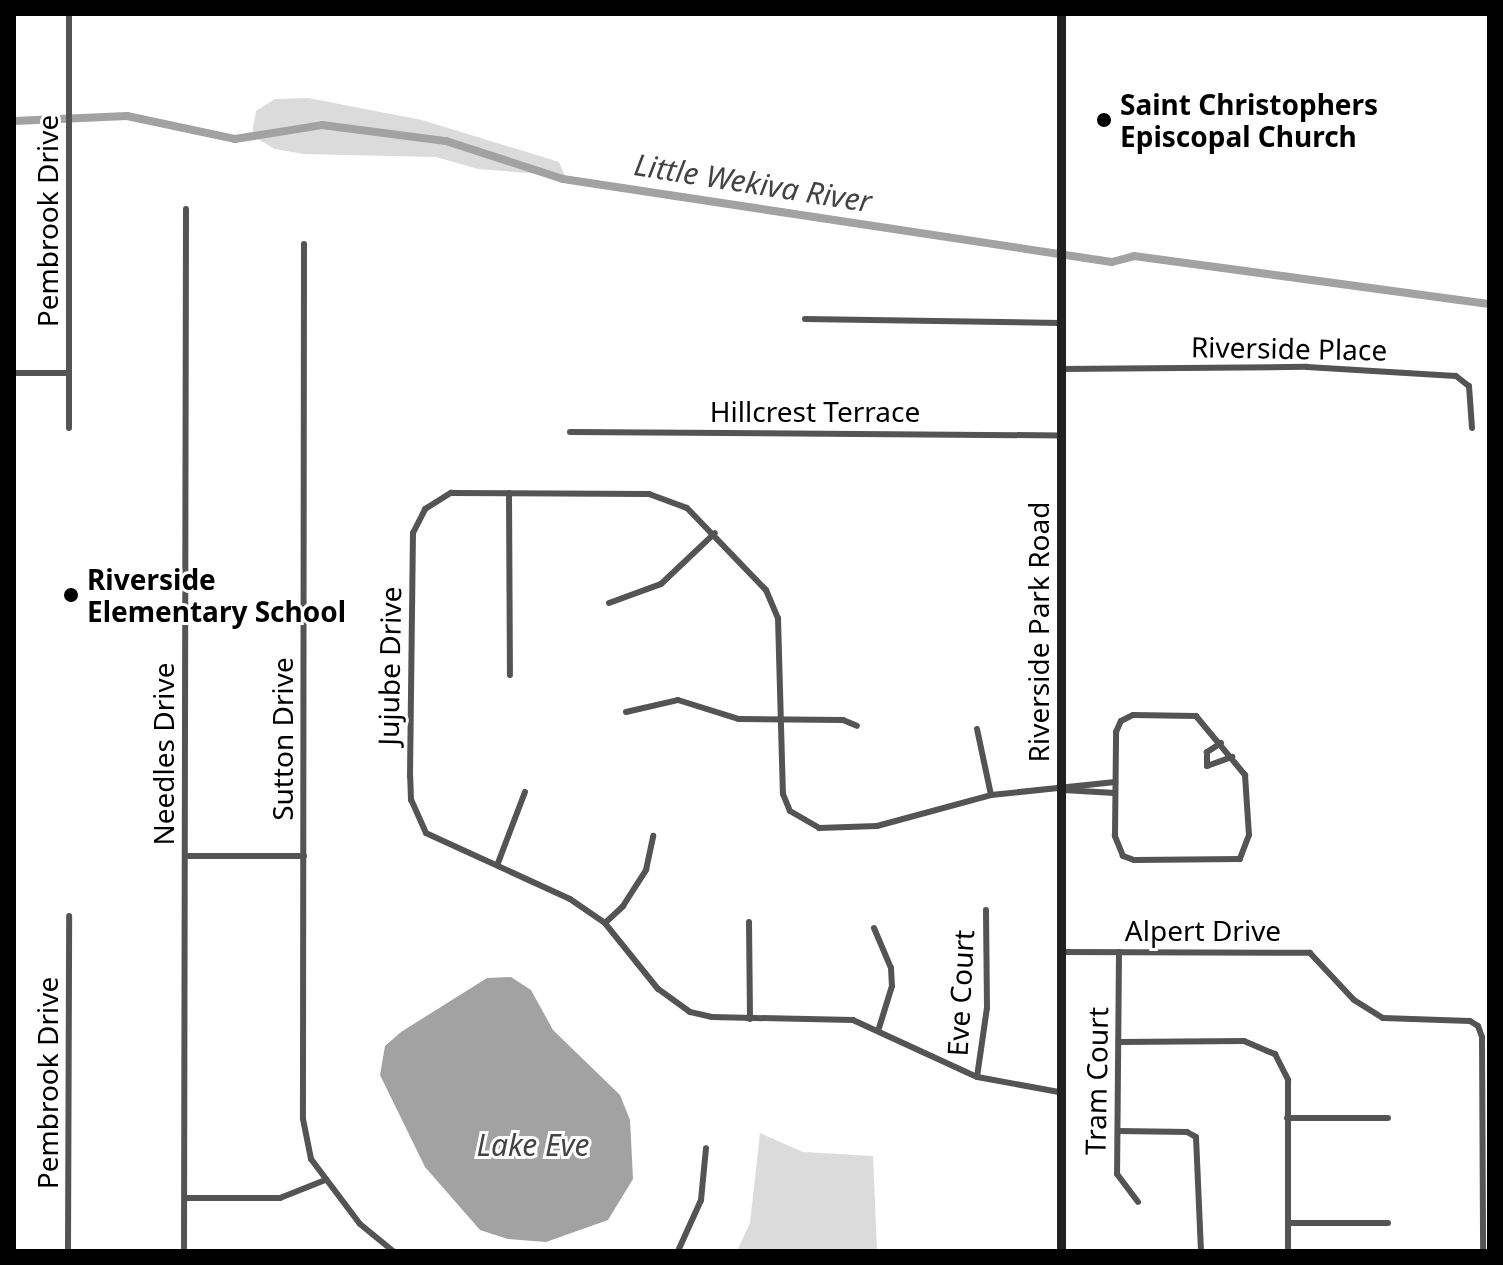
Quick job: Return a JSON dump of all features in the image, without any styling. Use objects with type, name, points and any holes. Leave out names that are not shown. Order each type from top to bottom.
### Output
[{"type":"street","name":"Pembrook Drive","points":[[69,14],[69,428]]},
{"type":"street","name":"Riverside Park Road","points":[[1061,14],[1061,1251]]},
{"type":"street","name":"Needles Drive","points":[[184,1251],[186,209]]},
{"type":"street","name":"Sutton Drive","points":[[304,244],[303,1119],[311,1159],[325,1180],[360,1224],[393,1251]]},
{"type":"street","points":[[805,319],[1060,323]]},
{"type":"street","name":"Riverside Place","points":[[1061,369],[1307,367],[1456,376],[1469,386],[1472,428]]},
{"type":"street","points":[[14,373],[69,373]]},
{"type":"street","name":"Hillcrest Terrace","points":[[570,432],[1061,435]]},
{"type":"street","name":"Jujube Drive","points":[[1059,789],[991,795],[877,826],[819,828],[790,811],[783,794],[778,618],[766,590],[715,533],[687,508],[659,496],[451,493],[435,500],[413,533],[411,800],[426,833],[498,863],[570,899],[605,923],[673,1002],[712,1017],[821,1018],[879,1028],[977,1077],[1059,1092]]},
{"type":"street","points":[[509,493],[510,675]]},
{"type":"street","points":[[609,603],[661,584],[715,533]]},
{"type":"street","points":[[626,712],[678,700],[739,719],[843,720],[857,726]]},
{"type":"street","points":[[1133,715],[1196,716],[1221,743],[1249,788],[1249,835],[1240,859],[1134,860],[1123,856],[1115,836],[1116,732],[1121,721],[1133,715]]},
{"type":"street","points":[[977,729],[991,795]]},
{"type":"street","points":[[1221,743],[1207,752],[1207,766],[1232,757]]},
{"type":"street","points":[[1059,789],[1115,782]]},
{"type":"street","points":[[1059,789],[1115,793]]},
{"type":"street","points":[[498,863],[525,792]]},
{"type":"street","points":[[605,923],[623,906],[646,870],[653,836]]},
{"type":"street","points":[[185,856],[304,856]]},
{"type":"street","name":"Eve Court","points":[[977,1077],[987,1008],[986,910]]},
{"type":"street","name":"Pembrook Drive","points":[[68,1251],[69,916]]},
{"type":"street","points":[[749,922],[750,1019]]},
{"type":"street","points":[[874,928],[891,968],[892,986],[879,1028]]},
{"type":"street","name":"Alpert Drive","points":[[1060,952],[1310,953],[1354,1000],[1383,1018],[1470,1021],[1478,1026],[1483,1251]]},
{"type":"street","name":"Tram Court","points":[[1119,952],[1117,1174],[1138,1202]]},
{"type":"street","points":[[1119,1042],[1261,1045],[1285,1066],[1288,1251]]},
{"type":"street","points":[[1287,1118],[1388,1118]]},
{"type":"street","points":[[1119,1131],[1187,1132],[1196,1137],[1201,1251]]},
{"type":"street","points":[[678,1251],[699,1209],[706,1148]]},
{"type":"street","points":[[185,1198],[280,1198],[325,1180]]},
{"type":"street","points":[[1288,1223],[1388,1223]]},
{"type":"shaded area","points":[[308,98],[422,120],[559,162],[565,176],[478,169],[436,157],[303,154],[275,149],[254,137],[253,128],[256,111],[275,99]]},
{"type":"shaded area","points":[[760,1133],[803,1152],[873,1156],[877,1251],[737,1251],[750,1223]]},
{"type":"water","name":"Lake Eve","points":[[511,977],[531,990],[553,1030],[620,1095],[630,1120],[633,1179],[608,1220],[546,1242],[508,1239],[480,1230],[425,1167],[380,1075],[385,1046],[401,1032],[487,978]]},
{"type":"waterway","name":"Little Wekiva River","points":[[14,121],[127,116],[235,139],[322,125],[446,141],[563,179],[1112,262],[1134,256],[1489,304]]},
{"type":"place","name":"Saint Christophers Episcopal Church","points":[[1104,120]]},
{"type":"place","name":"Riverside Elementary School","points":[[71,595]]}]
